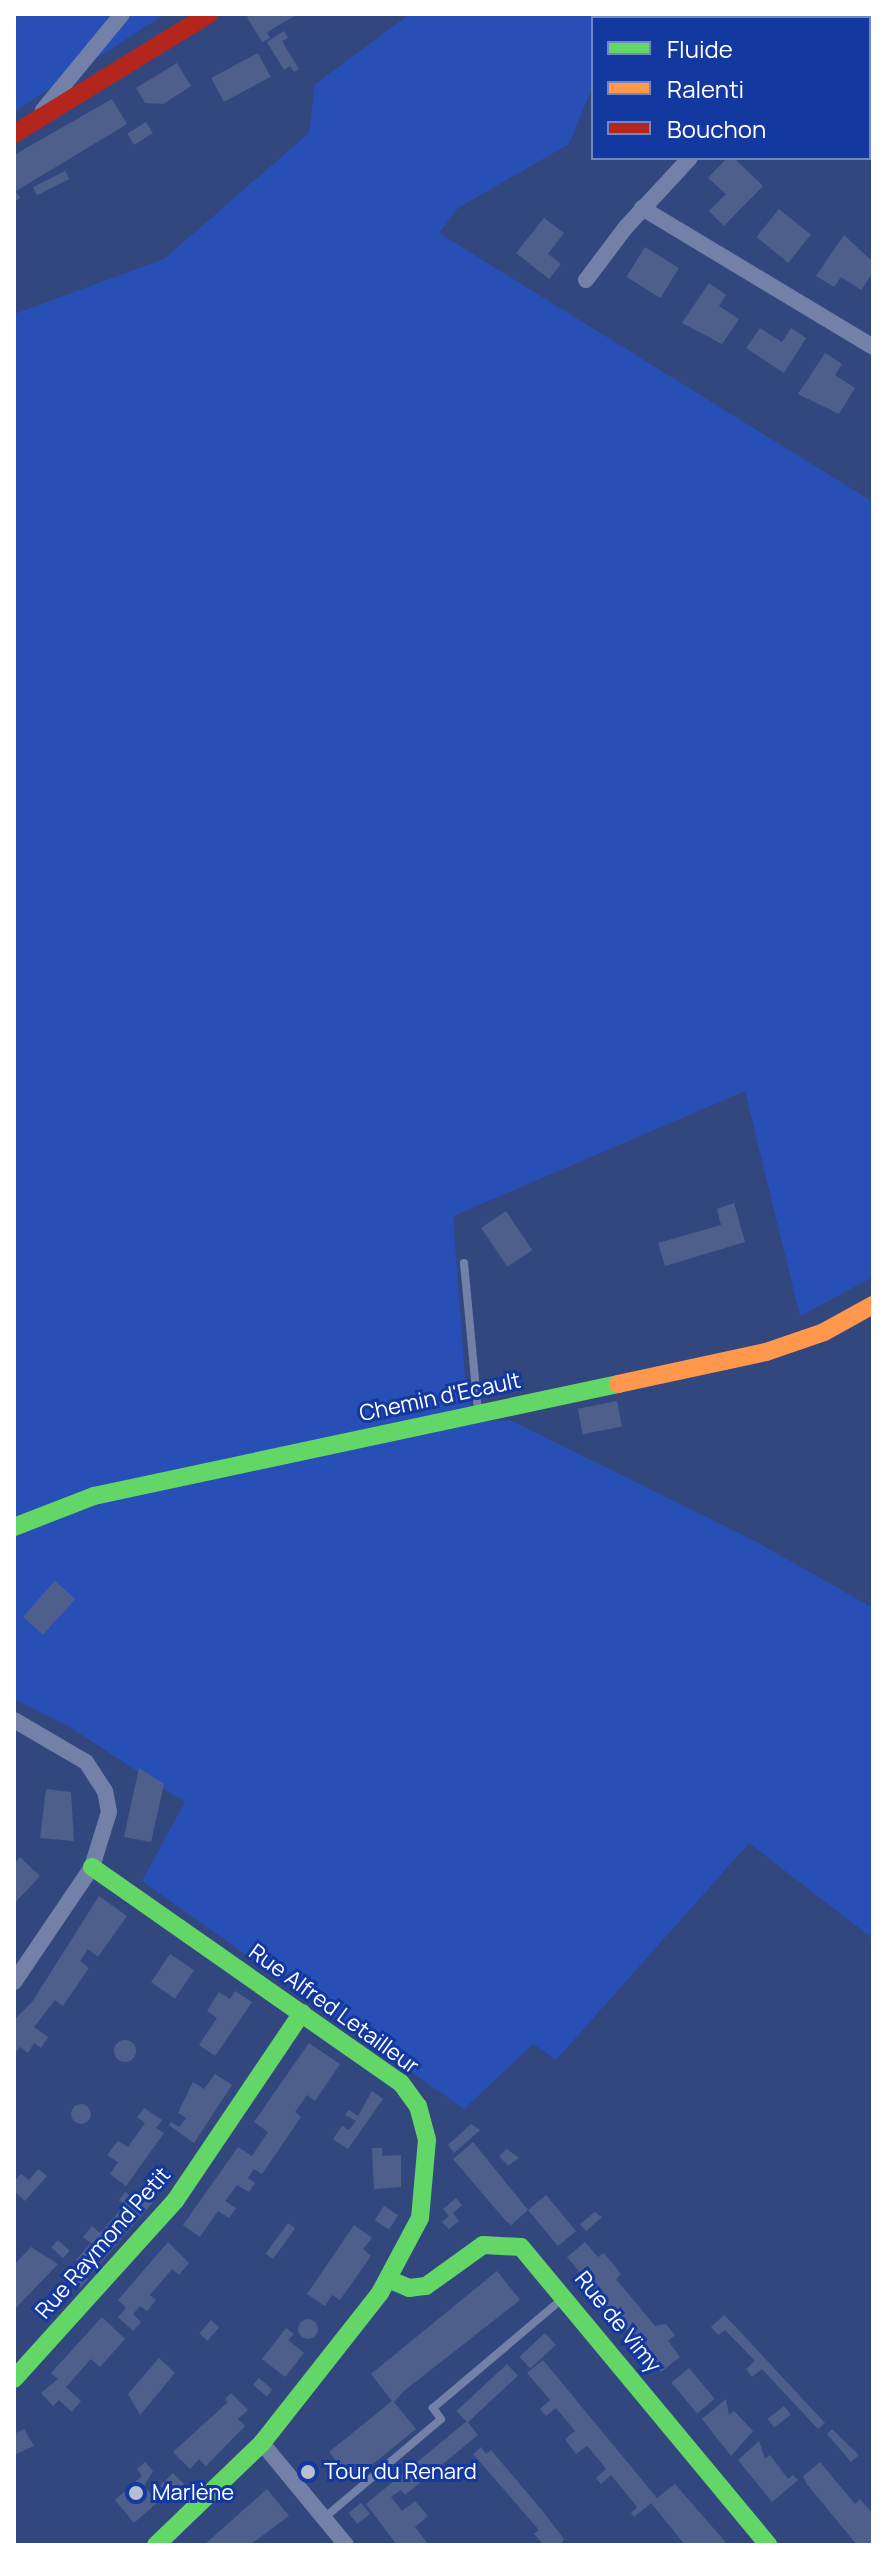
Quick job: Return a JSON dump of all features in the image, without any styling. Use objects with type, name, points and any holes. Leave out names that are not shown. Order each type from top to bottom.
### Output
[{"type":"street","points":[[35,121],[122,14]]},
{"type":"street","points":[[14,134],[209,14]]},
{"type":"street","points":[[586,280],[642,208],[688,160]]},
{"type":"street","points":[[642,208],[873,347]]},
{"type":"street","name":"Chemin d'Ecault","points":[[14,1527],[94,1496],[766,1352],[835,1327],[873,1305]]},
{"type":"street","points":[[14,1720],[67,1747],[101,1781],[108,1823],[92,1867],[14,1982]]},
{"type":"street","name":"Rue Alfred Letailleur","points":[[92,1867],[401,2083],[418,2106],[427,2140],[426,2194],[415,2231],[388,2279],[335,2356],[262,2443],[156,2545]]},
{"type":"street","name":"Rue Raymond Petit","points":[[14,2379],[175,2201],[302,2013]]},
{"type":"street","name":"Rue de Vimy","points":[[388,2279],[409,2288],[426,2286],[475,2249],[503,2242],[528,2253],[768,2545]]},
{"type":"street","points":[[262,2443],[346,2545]]},
{"type":"lane","points":[[464,1263],[478,1413]]},
{"type":"lane","points":[[324,2518],[441,2419],[433,2408],[566,2296]]},
{"type":"shaded area","points":[[14,14],[165,14],[14,112]]},
{"type":"shaded area","points":[[410,14],[647,14],[591,16],[591,90],[569,144],[458,208],[439,233],[873,502],[873,1277],[800,1316],[745,1091],[453,1216],[466,1392],[477,1422],[510,1420],[755,1541],[873,1608],[873,1939],[749,1843],[556,2060],[533,2044],[464,2109],[142,1881],[185,1802],[68,1726],[14,1699],[14,314],[164,259],[309,133],[315,84]]},
{"type":"building","points":[[251,14],[298,14],[267,32],[270,38],[262,42],[247,17]]},
{"type":"building","points":[[776,14],[778,16],[735,16]]},
{"type":"building","points":[[284,31],[288,38],[282,41],[299,69],[294,72],[290,66],[284,70],[267,42]]},
{"type":"building","points":[[258,53],[271,77],[224,102],[211,78]]},
{"type":"building","points":[[177,63],[191,86],[163,104],[145,103],[136,88]]},
{"type":"building","points":[[112,99],[127,124],[16,191],[20,198],[14,202],[14,155]]},
{"type":"building","points":[[146,122],[153,133],[134,145],[127,134]]},
{"type":"building","points":[[725,160],[736,160],[763,186],[724,226],[709,211],[726,194],[708,178]]},
{"type":"building","points":[[65,171],[69,179],[37,195],[33,187]]},
{"type":"building","points":[[779,209],[811,235],[788,263],[756,237]]},
{"type":"building","points":[[544,218],[564,233],[548,254],[561,264],[549,279],[516,253]]},
{"type":"building","points":[[844,235],[873,262],[873,272],[861,290],[841,277],[834,287],[816,276]]},
{"type":"building","points":[[645,247],[679,268],[660,298],[626,277]]},
{"type":"building","points":[[709,283],[726,295],[719,306],[739,319],[722,344],[682,323]]},
{"type":"building","points":[[760,328],[782,342],[791,328],[806,338],[784,373],[746,348]]},
{"type":"building","points":[[825,353],[842,364],[835,375],[855,388],[839,414],[798,394]]},
{"type":"building","points":[[734,1203],[745,1242],[665,1266],[658,1243],[721,1225],[717,1209]]},
{"type":"building","points":[[506,1211],[532,1250],[507,1267],[481,1228]]},
{"type":"building","points":[[617,1401],[622,1427],[583,1434],[578,1409]]},
{"type":"building","points":[[55,1581],[75,1599],[43,1635],[23,1617]]},
{"type":"building","points":[[139,1768],[164,1784],[151,1842],[124,1837]]},
{"type":"building","points":[[46,1789],[71,1792],[74,1841],[40,1838]]},
{"type":"building","points":[[20,1857],[40,1876],[14,1904],[14,1864]]},
{"type":"building","points":[[99,1896],[127,1916],[98,1957],[88,1949],[80,1961],[89,1968],[63,2006],[55,2000],[34,2027],[48,2037],[41,2048],[34,2043],[28,2053],[20,2047],[14,2054],[14,2020],[32,2002]]},
{"type":"building","points":[[170,1954],[194,1970],[175,1998],[151,1982]]},
{"type":"building","points":[[235,1991],[252,2002],[215,2056],[199,2045],[217,2018],[207,2011],[219,1992],[230,1999]]},
{"type":"building","points":[[125,2040],[133,2043],[136,2051],[133,2059],[125,2062],[117,2059],[114,2051],[117,2043]]},
{"type":"building","points":[[309,2043],[340,2064],[315,2101],[307,2095],[295,2112],[301,2117],[262,2174],[254,2169],[248,2178],[255,2183],[249,2192],[237,2185],[225,2201],[236,2208],[229,2218],[218,2211],[200,2237],[183,2225],[238,2147],[252,2156],[268,2132],[254,2122]]},
{"type":"building","points":[[215,2074],[232,2085],[194,2143],[169,2125],[171,2122],[179,2127],[186,2118],[178,2113],[193,2082],[204,2089]]},
{"type":"building","points":[[372,2091],[383,2099],[348,2149],[333,2139],[342,2126],[349,2130],[356,2121],[345,2115],[349,2110],[358,2116]]},
{"type":"building","points":[[77,2104],[85,2104],[91,2114],[85,2124],[77,2124],[71,2118],[71,2110]]},
{"type":"building","points":[[144,2108],[162,2120],[156,2128],[164,2133],[126,2186],[110,2174],[118,2162],[107,2155],[118,2141],[128,2147],[145,2123],[137,2117]]},
{"type":"building","points":[[471,2124],[480,2130],[454,2153],[448,2145]]},
{"type":"building","points":[[473,2142],[528,2210],[511,2225],[453,2159]]},
{"type":"building","points":[[372,2148],[382,2148],[382,2156],[401,2155],[401,2187],[374,2189]]},
{"type":"building","points":[[507,2149],[519,2158],[508,2166],[499,2156]]},
{"type":"building","points":[[38,2169],[47,2176],[25,2201],[14,2191],[14,2182],[21,2174],[29,2180]]},
{"type":"building","points":[[140,2189],[155,2200],[91,2274],[76,2260],[91,2243],[83,2237],[92,2226],[100,2233],[125,2205],[119,2200],[125,2192],[133,2198]]},
{"type":"building","points":[[546,2195],[576,2231],[558,2246],[528,2210]]},
{"type":"building","points":[[456,2198],[462,2205],[453,2213],[459,2221],[449,2229],[442,2222],[449,2216],[443,2209]]},
{"type":"building","points":[[384,2206],[398,2215],[389,2230],[375,2220]]},
{"type":"building","points":[[595,2212],[602,2217],[586,2231],[580,2224]]},
{"type":"building","points":[[288,2223],[295,2228],[273,2259],[266,2254]]},
{"type":"building","points":[[354,2225],[372,2238],[363,2249],[371,2256],[340,2300],[332,2295],[325,2306],[307,2294]]},
{"type":"building","points":[[58,2240],[70,2251],[63,2258],[51,2247]]},
{"type":"building","points":[[168,2242],[189,2263],[179,2275],[172,2269],[150,2295],[156,2300],[147,2311],[140,2306],[133,2314],[141,2322],[133,2331],[118,2317],[126,2308],[118,2300]]},
{"type":"building","points":[[585,2242],[598,2257],[604,2253],[621,2274],[616,2279],[655,2326],[666,2324],[675,2335],[668,2341],[680,2357],[661,2372],[567,2257]]},
{"type":"building","points":[[31,2247],[58,2264],[14,2310],[14,2265]]},
{"type":"building","points":[[73,2267],[88,2279],[81,2288],[66,2276]]},
{"type":"building","points":[[497,2271],[520,2300],[404,2391],[394,2402],[416,2429],[352,2481],[329,2452],[392,2401],[371,2374]]},
{"type":"building","points":[[724,2315],[825,2423],[818,2429],[762,2369],[752,2377],[746,2369],[755,2361],[725,2330],[718,2335],[711,2327]]},
{"type":"building","points":[[102,2317],[125,2339],[100,2367],[91,2359],[66,2387],[81,2401],[72,2412],[59,2400],[53,2406],[41,2393],[58,2379],[51,2373]]},
{"type":"building","points":[[308,2319],[315,2322],[318,2329],[315,2336],[308,2339],[301,2336],[298,2329],[301,2322]]},
{"type":"building","points":[[211,2320],[219,2327],[207,2341],[199,2334]]},
{"type":"building","points":[[286,2328],[294,2334],[288,2340],[304,2353],[285,2377],[262,2359]]},
{"type":"building","points":[[545,2333],[556,2345],[530,2369],[519,2357]]},
{"type":"building","points":[[159,2358],[175,2373],[140,2415],[128,2394]]},
{"type":"building","points":[[543,2360],[657,2498],[675,2484],[728,2545],[685,2545],[651,2503],[634,2517],[631,2513],[637,2507],[611,2475],[601,2484],[596,2478],[606,2469],[599,2460],[587,2446],[576,2454],[565,2439],[575,2431],[556,2408],[546,2416],[540,2409],[550,2400],[527,2373]]},
{"type":"building","points":[[507,2364],[518,2376],[467,2423],[457,2411]]},
{"type":"building","points":[[689,2368],[715,2399],[697,2413],[671,2383]]},
{"type":"building","points":[[259,2378],[273,2390],[267,2397],[253,2385]]},
{"type":"building","points":[[231,2393],[248,2410],[238,2419],[245,2426],[206,2466],[199,2459],[190,2469],[173,2452],[228,2402],[225,2399]]},
{"type":"building","points":[[726,2399],[729,2415],[734,2411],[753,2431],[731,2456],[702,2419]]},
{"type":"building","points":[[784,2406],[791,2415],[774,2428],[767,2419]]},
{"type":"building","points":[[467,2421],[478,2435],[405,2495],[401,2490],[391,2497],[402,2511],[415,2501],[428,2516],[415,2527],[429,2545],[397,2545],[366,2504]]},
{"type":"building","points":[[24,2429],[34,2446],[14,2455],[14,2434]]},
{"type":"building","points":[[832,2429],[859,2455],[851,2462],[827,2434]]},
{"type":"building","points":[[759,2441],[765,2459],[770,2455],[788,2479],[793,2475],[798,2480],[772,2502],[738,2460]]},
{"type":"building","points":[[481,2447],[486,2454],[491,2450],[541,2509],[564,2539],[561,2545],[544,2545],[534,2534],[539,2530],[473,2454]]},
{"type":"building","name":"Marlène","points":[[145,2462],[153,2471],[144,2486],[158,2502],[134,2523],[115,2500],[142,2476],[137,2469]]},
{"type":"building","points":[[820,2462],[855,2504],[860,2499],[873,2514],[873,2545],[857,2545],[806,2483],[803,2476]]},
{"type":"building","points":[[173,2473],[185,2485],[172,2498],[160,2486]]},
{"type":"building","points":[[267,2489],[289,2516],[250,2545],[204,2545]]},
{"type":"building","points":[[361,2503],[370,2514],[357,2524],[349,2513]]},
{"type":"traffic: fast","points":[[14,1527],[94,1496],[618,1384]]},
{"type":"traffic: fast","points":[[92,1867],[401,2083],[418,2106],[427,2140],[420,2218],[380,2293],[262,2443],[156,2545]]},
{"type":"traffic: fast","points":[[14,2379],[175,2201],[302,2013]]},
{"type":"traffic: fast","points":[[388,2279],[409,2288],[426,2286],[483,2245],[521,2247],[768,2545]]},
{"type":"traffic: slow","points":[[618,1384],[766,1352],[824,1332],[873,1305]]},
{"type":"traffic: jam","points":[[14,134],[209,14]]},
{"type":"place","name":"Tour du Renard","points":[[308,2472]]},
{"type":"place","name":"Marlène","points":[[136,2493]]}]
